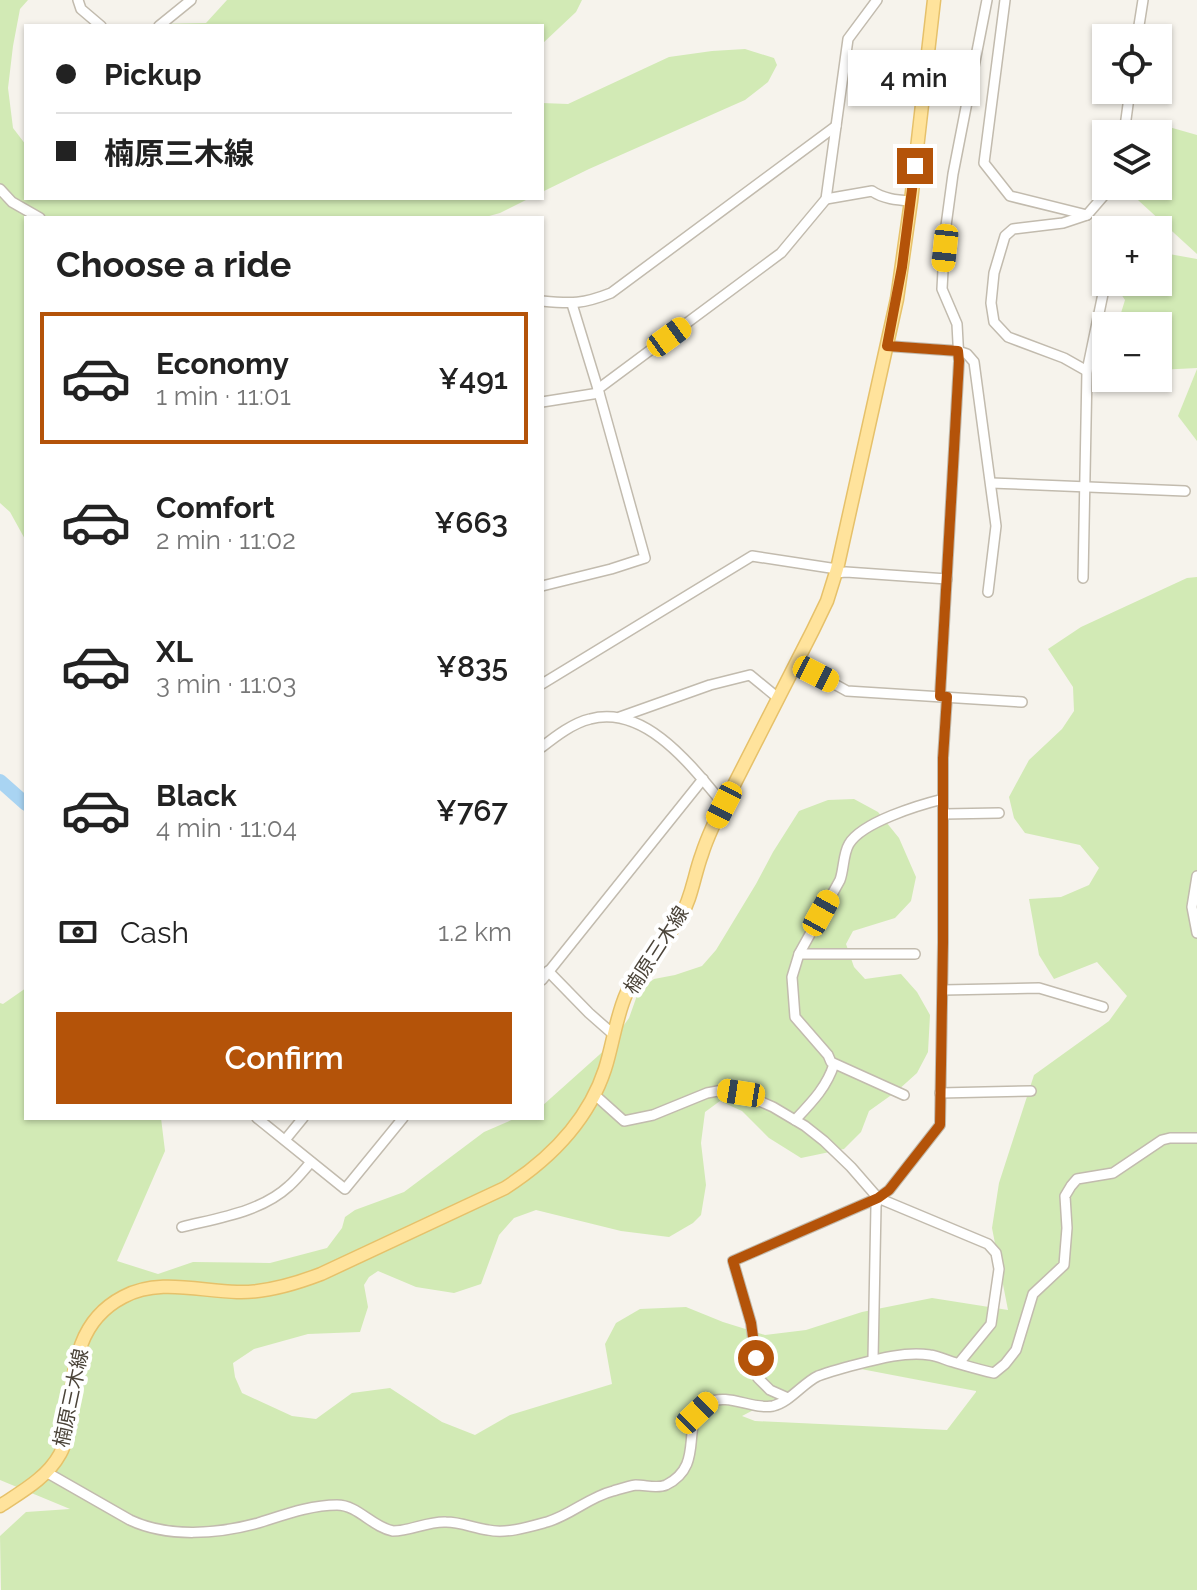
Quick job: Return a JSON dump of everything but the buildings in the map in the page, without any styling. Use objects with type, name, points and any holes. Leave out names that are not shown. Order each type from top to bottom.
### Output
[{"type":"main road","name":"楠原三木線","points":[[0,1506],[46,1472],[61,1452],[67,1434],[76,1357],[85,1335],[108,1306],[137,1290],[156,1286],[240,1293],[296,1284],[321,1274],[516,1181],[546,1159],[561,1143],[595,1095],[626,994],[685,909],[701,855],[724,805],[827,601],[887,346],[902,267],[934,0]]},
{"type":"street","points":[[78,0],[81,9],[99,24]]},
{"type":"street","points":[[161,24],[191,0]]},
{"type":"street","points":[[544,402],[598,391],[781,253],[826,199],[848,39],[877,0]]},
{"type":"street","points":[[788,1398],[770,1390],[758,1378],[751,1323],[733,1261],[878,1198],[889,1190],[940,1125],[943,697],[958,351],[957,324],[942,289],[953,174],[987,0]]},
{"type":"street","points":[[1005,0],[984,163],[1010,196],[1087,215]]},
{"type":"street","points":[[1139,24],[1143,0]]},
{"type":"street","points":[[544,301],[572,304],[611,293],[836,126]]},
{"type":"street","points":[[0,189],[12,202],[36,216]]},
{"type":"street","points":[[826,199],[872,191],[911,201]]},
{"type":"street","points":[[1087,371],[1064,358],[1008,337],[994,322],[991,303],[994,273],[1005,236],[1013,229],[1063,223],[1087,215],[1100,200]]},
{"type":"street","points":[[1083,578],[1087,371],[1103,296]]},
{"type":"street","points":[[544,585],[645,558],[572,304]]},
{"type":"street","points":[[887,346],[958,351],[967,354],[974,362],[996,526],[988,592]]},
{"type":"street","points":[[991,483],[1185,491]]},
{"type":"street","points":[[544,683],[752,556],[836,571],[947,579]]},
{"type":"street","points":[[796,663],[847,691],[1022,702]]},
{"type":"street","points":[[616,719],[710,685],[750,675],[778,698]]},
{"type":"street","points":[[544,745],[586,720],[607,717],[631,721],[659,735],[724,805]]},
{"type":"street","points":[[614,1035],[545,976],[703,779]]},
{"type":"street","points":[[904,1095],[834,1064],[795,1017],[792,977],[799,954],[840,880],[851,841],[880,820],[943,799]]},
{"type":"street","points":[[944,814],[999,813]]},
{"type":"street","points":[[1197,876],[1192,907],[1197,933]]},
{"type":"street","points":[[799,954],[915,954]]},
{"type":"street","points":[[943,990],[1039,988],[1103,1007]]},
{"type":"street","points":[[795,1120],[830,1077],[834,1064]]},
{"type":"street","points":[[595,1095],[624,1121],[653,1115],[707,1093],[723,1090],[741,1093],[773,1107],[824,1141],[878,1198],[988,1244],[996,1253],[999,1269],[991,1324],[959,1363]]},
{"type":"street","points":[[940,1093],[1031,1091]]},
{"type":"street","points":[[260,1120],[345,1189],[401,1120]]},
{"type":"street","points":[[285,1140],[301,1120]]},
{"type":"street","points":[[46,1472],[130,1520],[144,1526],[175,1531],[212,1531],[254,1524],[303,1509],[342,1505],[393,1531],[443,1522],[507,1531],[551,1521],[602,1494],[637,1485],[665,1485],[689,1463],[693,1423],[697,1413],[708,1402],[726,1400],[775,1406],[808,1380],[825,1373],[873,1359],[911,1353],[931,1355],[994,1373],[1016,1350],[1033,1294],[1064,1265],[1067,1238],[1065,1196],[1077,1179],[1113,1173],[1150,1147],[1170,1138],[1197,1138]]},
{"type":"street","points":[[182,1227],[241,1212],[273,1198],[290,1186],[311,1162]]},
{"type":"street","points":[[873,1359],[878,1198]]},
{"type":"green space","points":[[0,0],[28,0],[20,9],[8,88],[13,128],[24,142],[24,200],[526,200],[489,216],[24,216],[24,537],[10,512],[0,503]]},
{"type":"green space","points":[[227,0],[582,0],[576,12],[544,42],[544,24],[153,24],[206,23]]},
{"type":"green space","points":[[745,49],[774,58],[777,65],[768,82],[745,100],[544,191],[544,103],[568,104],[669,57]]},
{"type":"green space","points":[[1172,128],[1197,135],[1197,254],[1172,231],[1172,216],[1155,216],[1138,200],[1172,200]]},
{"type":"green space","points":[[1172,255],[1197,259],[1197,368],[1172,369],[1172,312],[1121,312],[1125,300],[1122,296],[1172,296]]},
{"type":"green space","points":[[1197,369],[1197,441],[1178,416]]},
{"type":"green space","points":[[1197,577],[1197,1590],[1,1590],[0,1536],[26,1512],[70,1509],[0,1480],[0,1003],[24,989],[24,1120],[161,1120],[165,1151],[117,1261],[158,1274],[193,1262],[270,1263],[327,1248],[342,1228],[345,1217],[355,1210],[404,1192],[484,1132],[511,1120],[544,1120],[544,1104],[608,1047],[629,1018],[639,990],[654,979],[702,966],[716,950],[799,811],[828,800],[854,799],[878,812],[899,838],[916,877],[911,901],[895,918],[853,931],[846,944],[854,967],[865,979],[901,974],[917,992],[930,1015],[928,1052],[917,1073],[869,1111],[861,1132],[844,1149],[801,1158],[769,1138],[742,1111],[720,1101],[705,1112],[701,1143],[706,1185],[701,1215],[669,1237],[621,1231],[536,1210],[514,1218],[499,1235],[481,1284],[454,1293],[416,1287],[378,1271],[364,1285],[368,1307],[360,1332],[308,1334],[254,1349],[233,1363],[235,1377],[242,1393],[292,1416],[316,1419],[352,1393],[390,1388],[442,1422],[475,1435],[510,1415],[612,1384],[605,1344],[616,1323],[640,1309],[686,1307],[765,1335],[806,1330],[862,1312],[932,1298],[1008,1310],[992,1228],[999,1183],[1034,1075],[1109,1021],[1127,996],[1097,962],[1054,979],[1039,955],[1029,899],[1061,897],[1089,885],[1099,868],[1080,845],[1025,833],[1014,818],[1009,797],[1029,760],[1062,729],[1074,711],[1073,687],[1048,649],[1081,627],[1187,578]],"holes":[[[840,1365],[976,1391],[947,1430],[755,1421],[742,1416]]]},
{"type":"waterway","points":[[0,781],[24,802]]},
{"type":"route","points":[[756,1358],[751,1323],[733,1261],[878,1198],[889,1190],[940,1125],[943,758],[947,697],[940,696],[959,361],[958,351],[887,346],[902,267],[915,166]]}]
